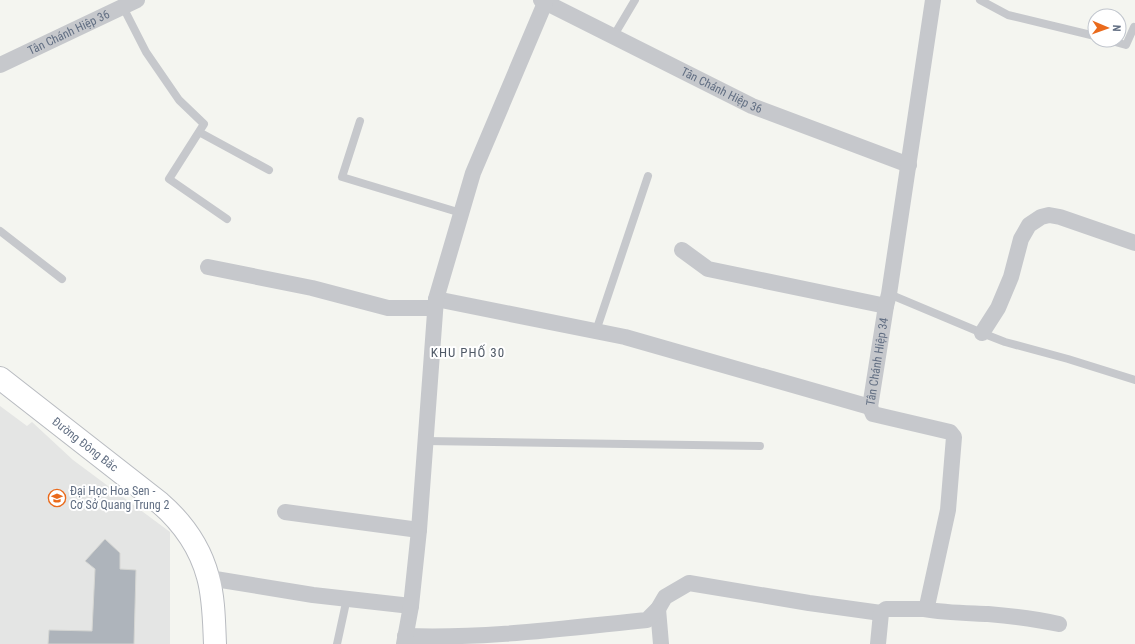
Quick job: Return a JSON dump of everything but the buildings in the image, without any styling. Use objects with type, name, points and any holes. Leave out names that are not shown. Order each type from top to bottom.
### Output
[{"type":"street","name":"Tân Chánh Hiệp 34","points":[[923,609],[927,606],[948,510],[954,437],[950,432],[873,414],[870,407],[909,165],[933,0]]},
{"type":"street","name":"Tân Chánh Hiệp 36","points":[[543,2],[752,106],[909,165]]},
{"type":"street","points":[[543,2],[473,173],[460,213],[435,304],[420,530],[411,606],[405,640],[435,637],[494,635],[647,620],[658,609],[665,597],[689,583],[809,603],[881,613]]},
{"type":"street","name":"Tân Chánh Hiệp 36","points":[[0,65],[130,3]]},
{"type":"street","points":[[982,333],[998,308],[1011,277],[1020,239],[1029,225],[1041,217],[1049,215],[1060,217],[1135,243]]},
{"type":"street","points":[[682,250],[708,269],[888,300]]},
{"type":"street","points":[[208,266],[312,288],[388,308],[435,304],[596,331],[624,337],[870,407]]},
{"type":"street","name":"Đường Đông Bắc","points":[[0,378],[170,511],[182,524],[194,542],[204,562],[209,578],[215,644]]},
{"type":"street","points":[[286,512],[420,530]]},
{"type":"street","points":[[209,578],[313,595],[411,606]]},
{"type":"street","points":[[658,609],[661,644]]},
{"type":"street","points":[[878,644],[881,613],[886,609],[923,609],[990,614],[1034,619],[1059,624]]},
{"type":"lane","points":[[613,37],[635,0]]},
{"type":"lane","points":[[980,0],[1008,15],[1087,34]]},
{"type":"lane","points":[[130,3],[146,52],[179,100],[204,124],[169,179],[227,219]]},
{"type":"lane","points":[[1127,43],[1134,27]]},
{"type":"lane","points":[[360,121],[342,177],[460,213]]},
{"type":"lane","points":[[199,132],[269,170]]},
{"type":"lane","points":[[596,331],[648,176]]},
{"type":"lane","points":[[0,231],[62,279]]},
{"type":"lane","points":[[888,300],[1006,342],[1068,359],[1135,380]]},
{"type":"lane","points":[[425,441],[760,446]]},
{"type":"lane","points":[[337,644],[347,598]]},
{"type":"shaded area","name":"Đại Học Hoa Sen - Cơ Sở Quang Trung 2","points":[[0,406],[27,426],[32,422],[73,460],[170,532],[170,644],[0,644]]},
{"type":"place","name":"Đại Học Hoa Sen - Cơ Sở Quang Trung 2","points":[[57,498]]},
{"type":"district","name":"KHU PHỐ 30","points":[[468,352]]}]
